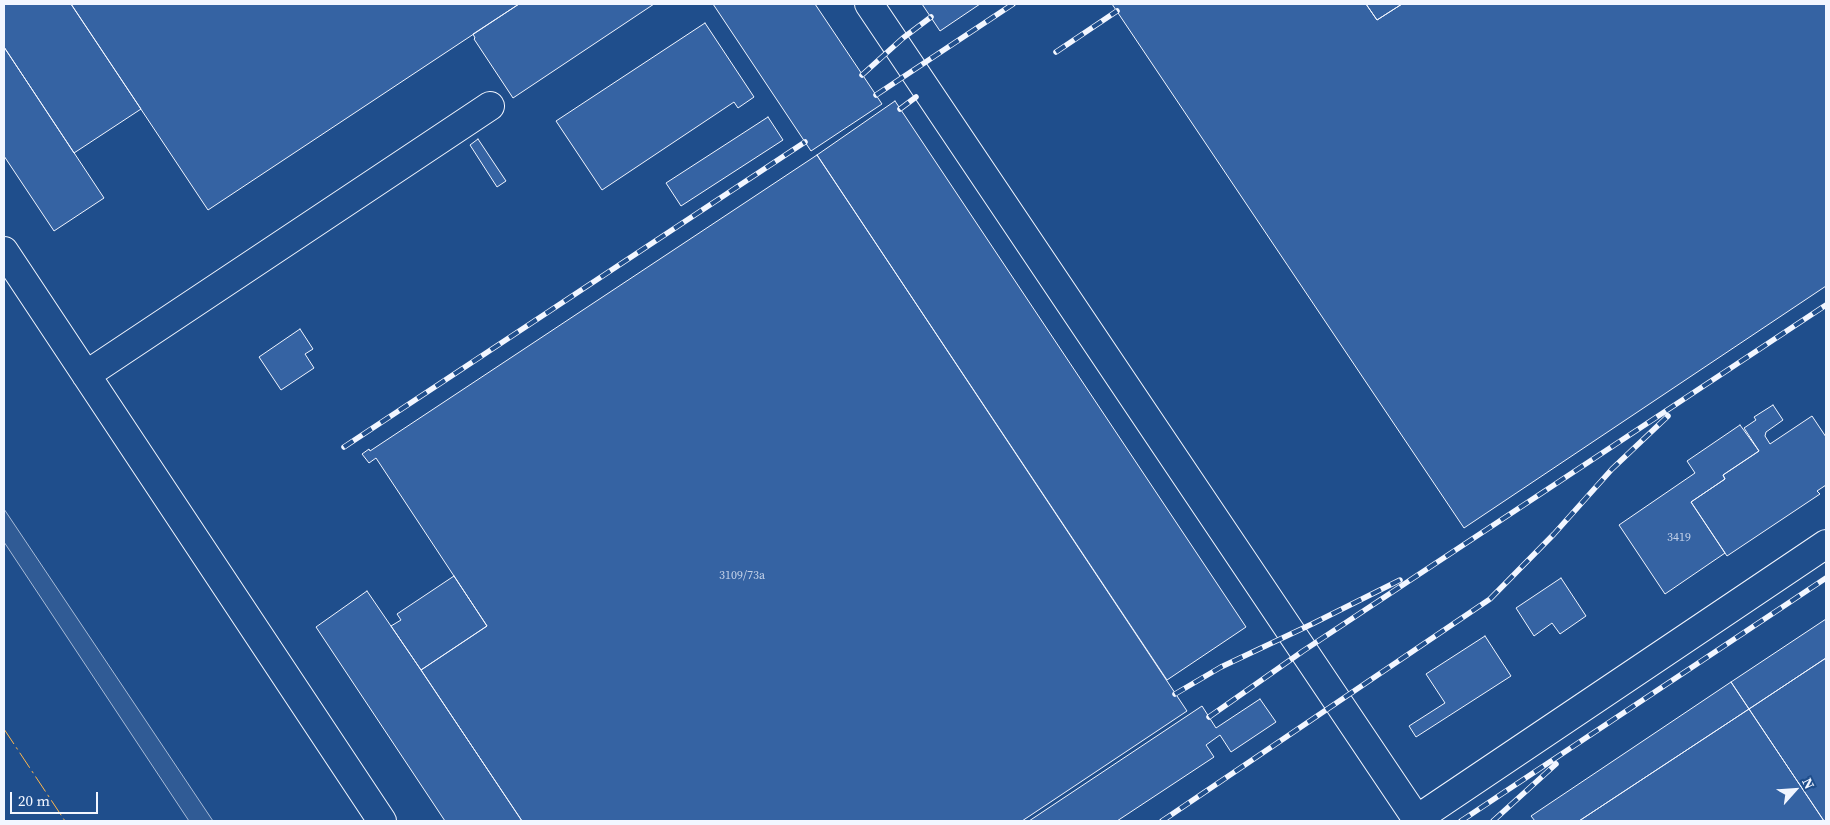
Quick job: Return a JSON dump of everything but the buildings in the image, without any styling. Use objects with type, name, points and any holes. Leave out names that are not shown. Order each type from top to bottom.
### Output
[{"type":"lane","points":[[870,4],[1417,820],[1826,544]]},
{"type":"lane","points":[[86,375],[490,106]]},
{"type":"lane","points":[[4,251],[382,821]]},
{"type":"shaded area","points":[[4,509],[213,821],[189,821],[4,542]]},
{"type":"railway","points":[[876,95],[1013,4]]},
{"type":"railway","points":[[1056,52],[1117,11]]},
{"type":"railway","points":[[862,75],[903,38],[931,17]]},
{"type":"railway","points":[[900,109],[916,97]]},
{"type":"railway","points":[[344,447],[805,142]]},
{"type":"railway","points":[[1209,717],[1303,651],[1826,305]]},
{"type":"railway","points":[[1162,821],[1490,599],[1554,534],[1612,469],[1668,416]]},
{"type":"railway","points":[[1461,821],[1826,578]]},
{"type":"railway","points":[[1175,694],[1221,667],[1400,580]]},
{"type":"railway","points":[[1493,821],[1556,764]]},
{"type":"power","points":[[4,729],[65,821]]}]
